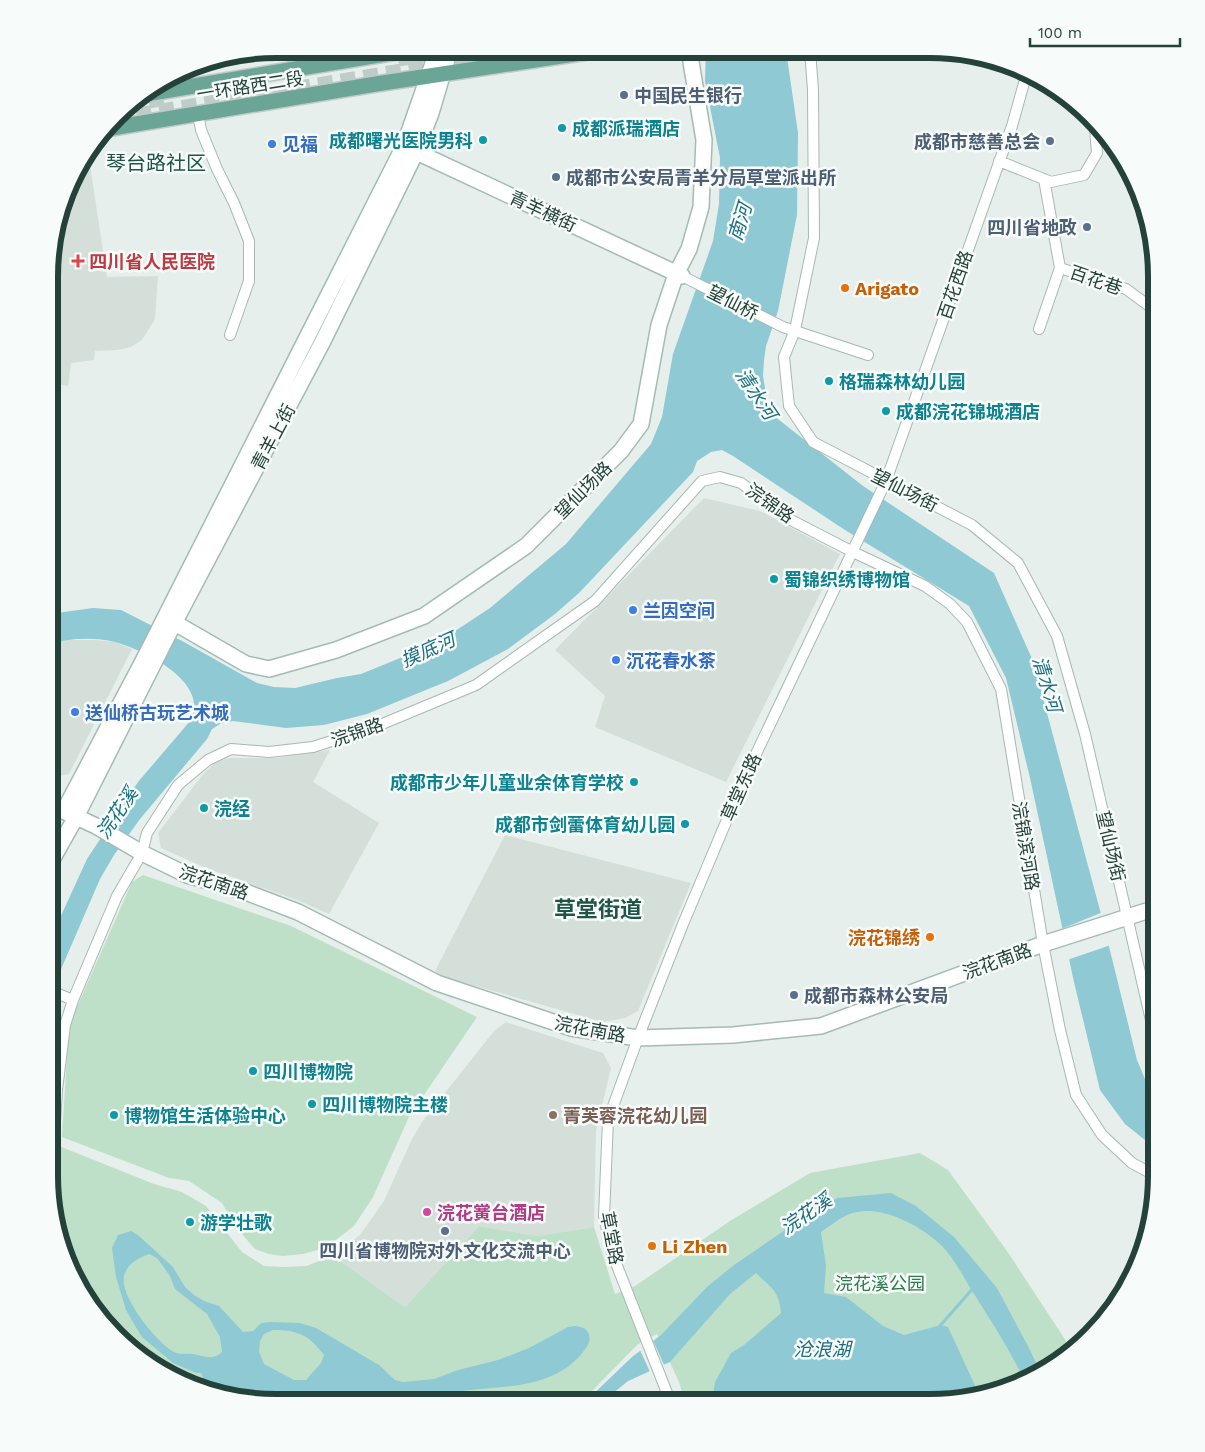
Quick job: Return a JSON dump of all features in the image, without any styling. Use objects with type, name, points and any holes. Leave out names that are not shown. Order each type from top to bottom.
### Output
[{"type":"main road","name":"一环路西二段","points":[[157,92],[361,58]]},
{"type":"main road","name":"一环路西二段","points":[[116,127],[548,58]]},
{"type":"street","name":"青羊上街","points":[[436,75],[437,58]]},
{"type":"street","name":"青羊上街","points":[[58,843],[70,814],[170,624],[410,149],[436,75],[445,58]]},
{"type":"street","name":"望仙场路","points":[[170,624],[246,664],[269,668],[336,650],[424,616],[526,546],[621,451],[640,424],[659,325],[689,249],[701,207],[704,140],[690,58]]},
{"type":"street","name":"望仙场街","points":[[811,58],[813,90],[814,238],[795,330],[784,357],[789,406],[813,442],[972,525],[1018,563],[1057,636],[1085,734],[1148,1006]]},
{"type":"street","name":"百花西路","points":[[858,542],[886,481],[1012,126],[1025,80]]},
{"type":"street","points":[[198,114],[201,130],[249,241],[249,281],[230,334]]},
{"type":"street","points":[[999,161],[1051,182],[1084,175],[1097,153],[1096,135]]},
{"type":"street","name":"青羊横街","points":[[410,149],[679,275]]},
{"type":"street","name":"百花巷","points":[[1044,179],[1060,268],[1126,289],[1148,305]]},
{"type":"street","points":[[1039,329],[1060,268]]},
{"type":"street","name":"望仙桥","points":[[679,275],[783,327],[868,355]]},
{"type":"street","name":"浣锦路","points":[[58,1081],[64,1025],[117,896],[142,853],[147,833],[178,785],[208,760],[232,749],[269,752],[313,746],[376,727],[476,685],[595,601],[702,481],[720,477],[741,483],[787,518],[853,552]]},
{"type":"street","name":"草堂东路","points":[[638,1038],[683,924],[745,777],[858,542]]},
{"type":"street","name":"浣锦滨河路","points":[[853,552],[925,586],[950,604],[968,622],[1001,689],[1050,942],[1060,1030],[1076,1095],[1102,1135],[1132,1163],[1148,1172]]},
{"type":"street","name":"浣花南路","points":[[58,808],[96,826],[142,853],[187,875],[243,891],[298,912],[437,983],[571,1028],[638,1038],[733,1035],[821,1026],[1050,942],[1148,910]]},
{"type":"street","points":[[58,994],[73,1000]]},
{"type":"street","name":"草堂路","points":[[638,1038],[608,1120],[604,1216],[612,1253],[668,1394]]},
{"type":"shaded area","name":"四川省人民医院","points":[[89,162],[107,277],[158,276],[155,319],[142,340],[131,347],[95,351],[94,360],[71,363],[68,386],[58,384],[59,247],[69,205]]},
{"type":"shaded area","points":[[704,498],[760,511],[840,554],[726,782],[595,727],[605,696],[555,650]]},
{"type":"shaded area","name":"送仙桥古玩艺术城","points":[[95,640],[115,642],[132,649],[69,774],[58,776],[58,641]]},
{"type":"shaded area","points":[[330,750],[313,782],[379,823],[329,914],[297,900],[206,868],[161,848],[158,833],[204,773],[216,762],[229,758],[277,758]]},
{"type":"shaded area","points":[[505,835],[691,883],[638,1011],[625,1018],[603,1022],[440,976],[435,971]]},
{"type":"shaded area","points":[[506,1022],[603,1053],[611,1068],[596,1131],[594,1227],[537,1236],[479,1226],[405,1307],[333,1256],[360,1235],[384,1201],[411,1141],[422,1122],[494,1031]]},
{"type":"green space","name":"四川博物院","points":[[143,875],[291,926],[477,1017],[409,1117],[373,1197],[354,1226],[325,1248],[303,1254],[283,1256],[255,1249],[235,1226],[222,1203],[189,1181],[169,1178],[62,1137],[69,1025],[132,882]]},
{"type":"green space","name":"浣花溪公园","points":[[58,1146],[154,1184],[182,1192],[206,1206],[242,1252],[264,1266],[306,1266],[333,1256],[405,1307],[479,1226],[537,1236],[594,1227],[615,1294],[635,1286],[730,1221],[810,1173],[920,1153],[948,1170],[1007,1251],[1068,1344],[1051,1358],[1013,1378],[986,1387],[958,1393],[682,1394],[679,1382],[657,1334],[637,1345],[588,1394],[261,1394],[219,1387],[192,1378],[154,1358],[121,1331],[94,1298],[74,1260],[65,1233],[59,1205]]},
{"type":"water","points":[[706,58],[787,58],[798,133],[797,215],[778,311],[766,346],[764,360],[763,376],[769,412],[863,486],[994,573],[1033,661],[1101,914],[1137,1060],[1148,1086],[1148,1143],[1125,1124],[1100,1090],[1006,678],[969,606],[845,530],[722,450],[711,452],[697,461],[693,472],[579,593],[555,614],[508,649],[448,681],[367,714],[324,725],[286,728],[233,721],[220,724],[212,729],[207,739],[140,819],[114,855],[100,879],[58,976],[58,922],[87,859],[138,782],[191,720],[194,706],[191,693],[183,681],[157,660],[142,652],[115,642],[99,639],[74,639],[58,642],[58,613],[93,608],[121,610],[184,642],[257,683],[274,687],[295,688],[361,674],[437,643],[490,608],[566,544],[651,444],[662,417],[673,354],[713,241],[719,204],[720,158],[705,81]]},
{"type":"water","name":"沧浪湖","points":[[891,1193],[916,1206],[954,1237],[997,1288],[1037,1365],[1021,1374],[1005,1343],[960,1270],[941,1245],[921,1230],[897,1217],[871,1211],[847,1215],[821,1232],[826,1266],[824,1293],[846,1297],[883,1326],[904,1335],[941,1325],[948,1327],[977,1389],[944,1394],[713,1394],[715,1382],[731,1353],[744,1345],[781,1313],[776,1294],[756,1273],[730,1294],[670,1362],[628,1381],[612,1394],[593,1394],[632,1357],[661,1335],[707,1287],[734,1265],[807,1215],[837,1198]]},
{"type":"water","points":[[131,1231],[138,1235],[173,1267],[185,1287],[204,1301],[219,1306],[243,1332],[253,1331],[261,1323],[271,1322],[300,1323],[316,1328],[379,1365],[395,1380],[403,1382],[434,1379],[458,1370],[498,1360],[529,1348],[568,1327],[584,1328],[589,1335],[589,1343],[575,1361],[563,1370],[549,1377],[519,1385],[433,1394],[247,1393],[205,1383],[201,1373],[196,1373],[173,1363],[142,1337],[126,1310],[116,1277],[112,1248],[118,1235]],"holes":[[[149,1254],[157,1258],[170,1276],[175,1289],[207,1314],[220,1337],[222,1352],[219,1355],[208,1357],[174,1352],[149,1329],[133,1306],[124,1285],[125,1272],[141,1257]],[[273,1330],[289,1331],[308,1338],[324,1355],[321,1363],[306,1380],[294,1380],[264,1364],[259,1352],[260,1341],[264,1334]]]},
{"type":"pier","points":[[1103,912],[1111,945],[1067,960],[1061,929]]},
{"type":"pier","points":[[652,1338],[665,1367],[651,1374],[639,1348]]},
{"type":"waterway","points":[[939,1327],[975,1286]]},
{"type":"tunnel","points":[[398,59],[404,58]]},
{"type":"tunnel","points":[[126,117],[479,58]]},
{"type":"tunnel","points":[[145,102],[166,98]]},
{"type":"place","name":"中国民生银行","points":[[624,95]]},
{"type":"place","name":"成都派瑞酒店","points":[[562,128]]},
{"type":"place","name":"成都曙光医院男科","points":[[483,140]]},
{"type":"place","name":"成都市慈善总会","points":[[1050,141]]},
{"type":"place","name":"见福","points":[[272,144]]},
{"type":"place","name":"成都市公安局青羊分局草堂派出所","points":[[556,177]]},
{"type":"place","name":"四川省地政","points":[[1087,227]]},
{"type":"place","name":"四川省人民医院","points":[[78,261]]},
{"type":"place","name":"Arigato","points":[[845,288]]},
{"type":"place","name":"格瑞森林幼儿园","points":[[829,381]]},
{"type":"place","name":"成都浣花锦城酒店","points":[[886,411]]},
{"type":"place","name":"蜀锦织绣博物馆","points":[[774,579]]},
{"type":"place","name":"兰因空间","points":[[633,610]]},
{"type":"place","name":"沉花春水茶","points":[[616,660]]},
{"type":"place","name":"送仙桥古玩艺术城","points":[[75,712]]},
{"type":"place","name":"成都市少年儿童业余体育学校","points":[[634,782]]},
{"type":"place","name":"浣经","points":[[204,808]]},
{"type":"place","name":"成都市剑蕾体育幼儿园","points":[[685,824]]},
{"type":"place","name":"浣花锦绣","points":[[930,937]]},
{"type":"place","name":"成都市森林公安局","points":[[794,995]]},
{"type":"place","name":"四川博物院","points":[[253,1071]]},
{"type":"place","name":"四川博物院主楼","points":[[312,1104]]},
{"type":"place","name":"博物馆生活体验中心","points":[[114,1115]]},
{"type":"place","name":"菁芙蓉浣花幼儿园","points":[[553,1115]]},
{"type":"place","name":"浣花黉台酒店","points":[[427,1212]]},
{"type":"place","name":"游学壮歌","points":[[190,1222]]},
{"type":"place","name":"四川省博物院对外文化交流中心","points":[[445,1231]]},
{"type":"place","name":"Li Zhen","points":[[652,1246]]},
{"type":"district","name":"琴台路社区","points":[[156,163]]},
{"type":"district","name":"草堂街道","points":[[598,909]]},
{"type":"water label","name":"南河","points":[[740,222]]},
{"type":"water label","name":"清水河","points":[[756,394]]},
{"type":"water label","name":"摸底河","points":[[428,650]]},
{"type":"water label","name":"清水河","points":[[1047,684]]},
{"type":"water label","name":"浣花溪","points":[[117,813]]},
{"type":"water label","name":"浣花溪","points":[[806,1214]]}]
